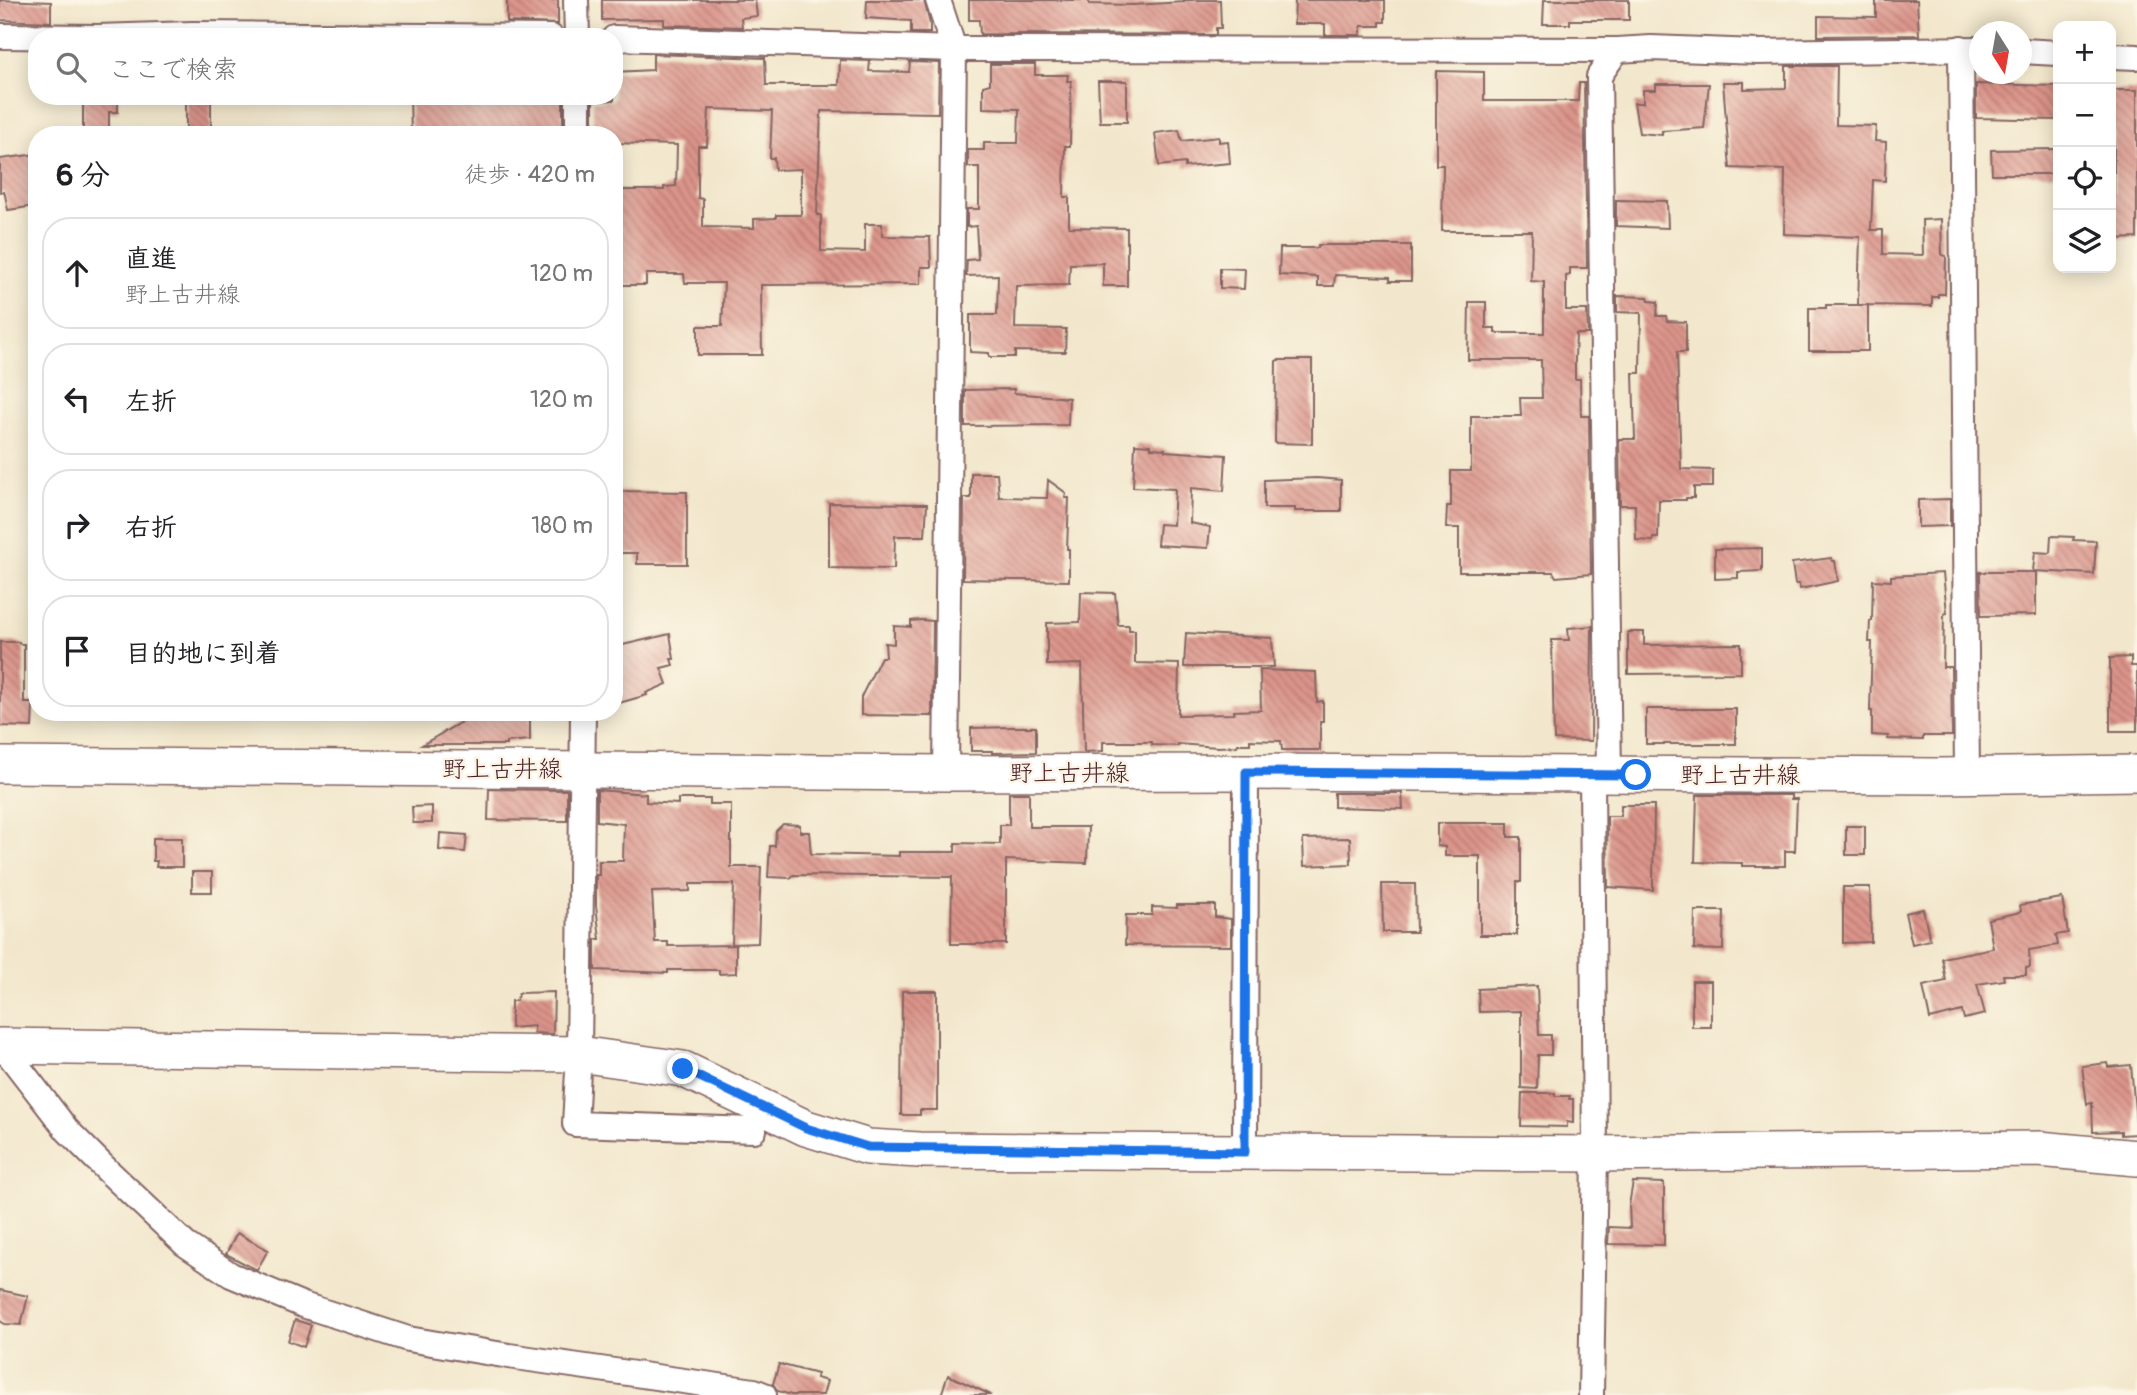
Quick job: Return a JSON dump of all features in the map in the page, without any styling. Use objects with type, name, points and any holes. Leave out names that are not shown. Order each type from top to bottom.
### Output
[{"type":"street","points":[[576,0],[577,28]]},
{"type":"street","points":[[938,0],[954,49],[946,773]]},
{"type":"street","points":[[0,36],[28,36]]},
{"type":"street","points":[[623,38],[954,49],[1651,48],[1758,52],[1969,48]]},
{"type":"street","points":[[1591,1395],[1601,775],[1599,76],[1617,50]]},
{"type":"street","points":[[2032,52],[2053,53]]},
{"type":"street","points":[[2116,56],[2137,57]]},
{"type":"street","points":[[1967,776],[1970,84]]},
{"type":"street","points":[[578,105],[578,126]]},
{"type":"street","points":[[583,721],[579,1054],[575,1124],[754,1130]]},
{"type":"street","name":"野上古井線","points":[[0,765],[946,773],[1967,776],[2137,773]]},
{"type":"street","points":[[1245,1152],[1246,772]]},
{"type":"street","points":[[1,1045],[579,1054],[683,1069],[806,1128],[868,1147],[1595,1154],[2039,1149],[2137,1158]]},
{"type":"street","points":[[1,1045],[68,1130],[107,1170],[185,1244],[243,1281],[303,1305],[408,1339],[754,1391],[764,1395]]},
{"type":"building","points":[[0,0],[51,2],[51,22],[0,20]]},
{"type":"building","points":[[507,0],[558,0],[558,24],[507,22]]},
{"type":"building","points":[[602,0],[755,0],[757,16],[741,18],[742,27],[664,25],[664,19],[602,20]]},
{"type":"building","points":[[867,0],[924,0],[930,33],[911,33],[911,21],[866,18]]},
{"type":"building","points":[[969,0],[1089,0],[1089,4],[1133,5],[1220,0],[1221,28],[1216,28],[1216,35],[980,34],[979,20],[969,20]]},
{"type":"building","points":[[1295,0],[1385,0],[1385,22],[1380,22],[1380,26],[1361,26],[1361,35],[1325,35],[1325,24],[1294,24]]},
{"type":"building","points":[[1544,0],[1629,0],[1629,20],[1570,20],[1570,24],[1543,24]]},
{"type":"building","points":[[1876,0],[1917,0],[1919,35],[1818,36],[1818,16],[1876,17]]},
{"type":"building","points":[[653,54],[765,58],[766,85],[839,85],[840,60],[870,61],[869,71],[909,72],[910,62],[939,63],[938,113],[821,111],[817,215],[821,215],[821,251],[865,252],[865,224],[882,224],[882,236],[930,237],[931,267],[921,267],[921,284],[761,285],[762,355],[698,355],[698,326],[722,326],[724,283],[685,283],[684,274],[646,274],[646,285],[623,285],[623,190],[664,190],[664,187],[676,186],[677,145],[623,143],[623,126],[593,126],[593,105],[623,105],[623,72],[653,70]],"holes":[[[709,109],[772,111],[770,158],[774,158],[775,170],[801,169],[801,215],[776,215],[776,218],[754,219],[754,228],[703,227],[703,199],[698,198],[698,146],[707,146]]]},
{"type":"building","points":[[990,64],[1035,64],[1035,75],[1068,75],[1067,81],[1071,81],[1070,146],[1065,146],[1064,197],[1069,197],[1069,227],[1127,228],[1127,286],[1103,286],[1103,263],[1070,264],[1069,285],[1016,286],[1015,328],[1066,329],[1065,352],[1015,351],[1015,357],[989,357],[989,353],[970,352],[970,315],[997,315],[998,275],[966,276],[967,260],[978,259],[976,226],[967,227],[967,209],[979,209],[979,167],[968,167],[968,150],[984,150],[984,143],[1018,143],[1019,109],[983,108],[983,86],[990,84]]},
{"type":"building","points":[[1786,66],[1837,66],[1836,125],[1876,126],[1875,141],[1886,142],[1885,181],[1873,180],[1871,230],[1883,230],[1883,254],[1923,255],[1922,220],[1941,219],[1942,255],[1946,256],[1945,294],[1932,297],[1932,306],[1858,305],[1860,237],[1784,234],[1785,170],[1730,168],[1723,82],[1744,82],[1744,89],[1786,88]]},
{"type":"building","points":[[1436,71],[1484,72],[1484,101],[1578,101],[1579,83],[1584,83],[1587,268],[1570,268],[1570,275],[1566,276],[1566,310],[1587,310],[1588,334],[1576,334],[1575,379],[1580,379],[1581,416],[1589,416],[1591,574],[1556,577],[1553,572],[1459,572],[1459,528],[1446,528],[1447,506],[1451,506],[1451,471],[1471,471],[1471,416],[1521,416],[1520,398],[1542,398],[1541,360],[1468,360],[1469,302],[1486,302],[1486,328],[1495,328],[1495,333],[1544,333],[1544,282],[1531,281],[1532,231],[1442,231],[1443,165],[1436,165]]},
{"type":"building","points":[[1098,81],[1127,81],[1127,122],[1100,122]]},
{"type":"building","points":[[1656,84],[1709,84],[1704,128],[1662,131],[1662,135],[1639,133],[1634,103],[1643,103],[1643,90],[1656,90]]},
{"type":"building","points":[[1976,84],[2053,86],[2053,120],[1976,118]]},
{"type":"building","points":[[2116,90],[2137,90],[2137,238],[2116,239]]},
{"type":"building","points":[[83,105],[118,105],[118,112],[109,112],[109,126],[83,126]]},
{"type":"building","points":[[186,105],[211,105],[211,126],[186,126]]},
{"type":"building","points":[[410,105],[563,105],[563,126],[411,126]]},
{"type":"building","points":[[1179,130],[1182,141],[1219,137],[1219,142],[1228,141],[1230,163],[1159,166],[1155,133]]},
{"type":"building","points":[[2053,149],[2053,174],[1992,174],[1991,150]]},
{"type":"building","points":[[28,155],[28,207],[8,210],[4,192],[0,192],[0,159]]},
{"type":"building","points":[[1616,200],[1667,201],[1668,228],[1616,226]]},
{"type":"building","points":[[1318,245],[1411,245],[1411,281],[1390,281],[1390,277],[1335,275],[1334,286],[1318,286],[1318,277],[1279,275],[1280,248],[1318,248]]},
{"type":"building","points":[[1220,268],[1245,269],[1244,289],[1220,288]]},
{"type":"building","points":[[1617,296],[1648,297],[1649,301],[1658,302],[1657,316],[1666,316],[1667,321],[1686,322],[1686,352],[1677,352],[1681,469],[1713,470],[1713,487],[1694,487],[1694,498],[1659,500],[1658,538],[1653,538],[1653,541],[1636,540],[1635,505],[1620,505],[1619,439],[1635,439],[1633,373],[1640,373],[1641,313],[1617,312]]},
{"type":"building","points":[[1826,305],[1868,305],[1868,351],[1809,351],[1809,308],[1826,308]]},
{"type":"building","points":[[1278,360],[1312,360],[1312,444],[1275,443]]},
{"type":"building","points":[[1014,389],[1014,393],[1069,398],[1068,425],[965,426],[965,390]]},
{"type":"building","points":[[1135,444],[1151,445],[1151,448],[1165,451],[1226,455],[1224,491],[1191,488],[1190,523],[1210,527],[1208,548],[1157,545],[1159,524],[1173,525],[1175,489],[1133,487]]},
{"type":"building","points":[[971,473],[997,473],[999,497],[1047,498],[1048,480],[1066,493],[1065,498],[1069,498],[1069,581],[963,579],[964,498],[971,498]]},
{"type":"building","points":[[1264,480],[1341,480],[1341,511],[1264,508]]},
{"type":"building","points":[[623,491],[687,492],[687,564],[637,564],[637,553],[623,553]]},
{"type":"building","points":[[1950,499],[1950,526],[1918,527],[1918,500]]},
{"type":"building","points":[[829,503],[927,504],[925,536],[895,536],[894,569],[829,568]]},
{"type":"building","points":[[2051,536],[2096,541],[2094,574],[2033,571],[2035,552],[2050,553]]},
{"type":"building","points":[[1762,548],[1762,571],[1738,572],[1738,578],[1715,579],[1715,549]]},
{"type":"building","points":[[1831,558],[1835,561],[1838,581],[1800,589],[1799,584],[1795,584],[1792,563]]},
{"type":"building","points":[[1980,572],[2036,572],[2036,615],[1981,616]]},
{"type":"building","points":[[1943,573],[1947,613],[1944,614],[1943,667],[1951,667],[1952,736],[1923,736],[1923,740],[1888,739],[1888,736],[1872,735],[1872,642],[1869,642],[1873,580],[1891,581],[1891,576]]},
{"type":"building","points":[[1081,592],[1115,593],[1118,625],[1129,625],[1129,630],[1135,630],[1135,663],[1179,664],[1178,715],[1234,714],[1234,711],[1261,710],[1260,670],[1316,672],[1317,702],[1323,701],[1320,750],[1282,750],[1281,741],[1250,740],[1250,744],[1218,747],[1152,745],[1152,742],[1103,742],[1103,751],[1084,752],[1082,664],[1047,665],[1047,623],[1080,622]]},
{"type":"building","points":[[911,621],[933,621],[932,716],[861,715],[861,697],[881,657],[886,657],[885,643],[894,644],[894,626],[911,627]]},
{"type":"building","points":[[1592,626],[1591,741],[1554,740],[1552,640],[1569,640],[1568,628]]},
{"type":"building","points":[[1628,632],[1644,632],[1644,645],[1741,644],[1741,673],[1628,674]]},
{"type":"building","points":[[1186,633],[1272,638],[1274,667],[1184,667]]},
{"type":"building","points":[[670,634],[673,665],[661,668],[667,684],[646,693],[647,695],[623,702],[623,645]]},
{"type":"building","points":[[0,642],[19,642],[24,644],[24,703],[28,703],[28,721],[32,721],[32,727],[0,726]]},
{"type":"building","points":[[2131,657],[2131,666],[2137,666],[2137,731],[2110,731],[2110,658]]},
{"type":"building","points":[[1646,709],[1736,709],[1736,744],[1646,744]]},
{"type":"building","points":[[463,721],[530,721],[530,740],[506,742],[506,745],[422,745]]},
{"type":"building","points":[[1036,727],[1036,752],[971,751],[971,728]]},
{"type":"building","points":[[489,789],[567,790],[567,821],[488,820]]},
{"type":"building","points":[[597,790],[646,794],[646,802],[678,804],[678,799],[710,799],[710,804],[731,804],[731,867],[761,867],[758,943],[732,944],[734,884],[690,884],[690,891],[652,892],[655,942],[668,942],[668,946],[736,945],[736,973],[719,974],[719,970],[668,970],[668,973],[595,970],[595,939],[600,939],[596,875],[599,875],[599,861],[623,861],[624,824],[597,821]]},
{"type":"building","points":[[1009,793],[1029,793],[1029,827],[1088,827],[1087,863],[1006,860],[1006,944],[951,944],[952,877],[768,877],[770,846],[775,846],[776,831],[783,824],[800,825],[800,832],[809,832],[811,854],[899,856],[899,852],[955,852],[955,843],[1000,844],[1000,825],[1009,825]]},
{"type":"building","points":[[1334,793],[1402,793],[1403,809],[1334,807]]},
{"type":"building","points":[[1697,795],[1791,795],[1791,799],[1797,799],[1795,851],[1785,851],[1785,866],[1695,862]]},
{"type":"building","points":[[1621,805],[1654,805],[1653,890],[1608,887],[1607,816],[1621,816]]},
{"type":"building","points":[[432,806],[432,823],[413,823],[412,807]]},
{"type":"building","points":[[1437,823],[1508,823],[1508,837],[1521,837],[1521,882],[1517,882],[1517,935],[1480,935],[1480,856],[1445,856],[1445,847],[1437,846]]},
{"type":"building","points":[[1846,826],[1865,826],[1865,855],[1846,855]]},
{"type":"building","points":[[440,833],[467,835],[465,852],[439,850]]},
{"type":"building","points":[[153,838],[182,838],[182,867],[156,867],[157,861],[153,861]]},
{"type":"building","points":[[1350,838],[1351,864],[1304,866],[1303,839]]},
{"type":"building","points":[[192,872],[212,872],[212,892],[192,892]]},
{"type":"building","points":[[1382,884],[1415,884],[1416,932],[1383,932]]},
{"type":"building","points":[[1843,887],[1870,887],[1871,942],[1843,943]]},
{"type":"building","points":[[2062,898],[2068,933],[2056,935],[2058,945],[2029,950],[2030,967],[2026,968],[2026,975],[2003,975],[2004,980],[1977,984],[1985,1014],[1964,1019],[1962,1011],[1930,1019],[1923,986],[1946,981],[1942,958],[1993,948],[1988,919],[2021,911],[2020,905]]},
{"type":"building","points":[[1177,905],[1215,905],[1215,917],[1231,919],[1231,946],[1125,945],[1126,915],[1152,915],[1152,907],[1177,908]]},
{"type":"building","points":[[1923,909],[1930,940],[1912,944],[1905,913]]},
{"type":"building","points":[[1695,911],[1724,911],[1723,950],[1694,949]]},
{"type":"building","points":[[1692,981],[1711,981],[1711,1027],[1692,1027]]},
{"type":"building","points":[[1537,986],[1539,1035],[1551,1035],[1551,1055],[1538,1055],[1537,1089],[1521,1088],[1521,1011],[1479,1012],[1478,989]]},
{"type":"building","points":[[902,991],[937,991],[937,1110],[920,1110],[920,1115],[901,1115]]},
{"type":"building","points":[[554,992],[553,1034],[534,1033],[534,1026],[511,1028],[511,1001],[516,1001],[519,993]]},
{"type":"building","points":[[2107,1063],[2108,1067],[2131,1065],[2137,1134],[2121,1135],[2121,1131],[2093,1132],[2092,1103],[2087,1104],[2082,1066]]},
{"type":"building","points":[[1522,1093],[1570,1096],[1569,1099],[1573,1099],[1573,1123],[1567,1122],[1567,1127],[1521,1126]]},
{"type":"building","points":[[1633,1182],[1664,1183],[1664,1245],[1608,1244],[1609,1227],[1630,1228],[1629,1205]]},
{"type":"building","points":[[237,1233],[268,1250],[257,1270],[226,1254]]},
{"type":"building","points":[[0,1290],[28,1296],[21,1325],[0,1321]]},
{"type":"building","points":[[295,1320],[311,1325],[304,1347],[288,1341]]},
{"type":"building","points":[[779,1364],[817,1374],[816,1378],[827,1381],[823,1395],[791,1395],[778,1391],[773,1384]]},
{"type":"building","points":[[948,1375],[991,1395],[941,1395]]},
{"type":"route","points":[[683,1069],[806,1128],[868,1147],[919,1150],[1245,1152],[1246,772],[1636,775]]}]
